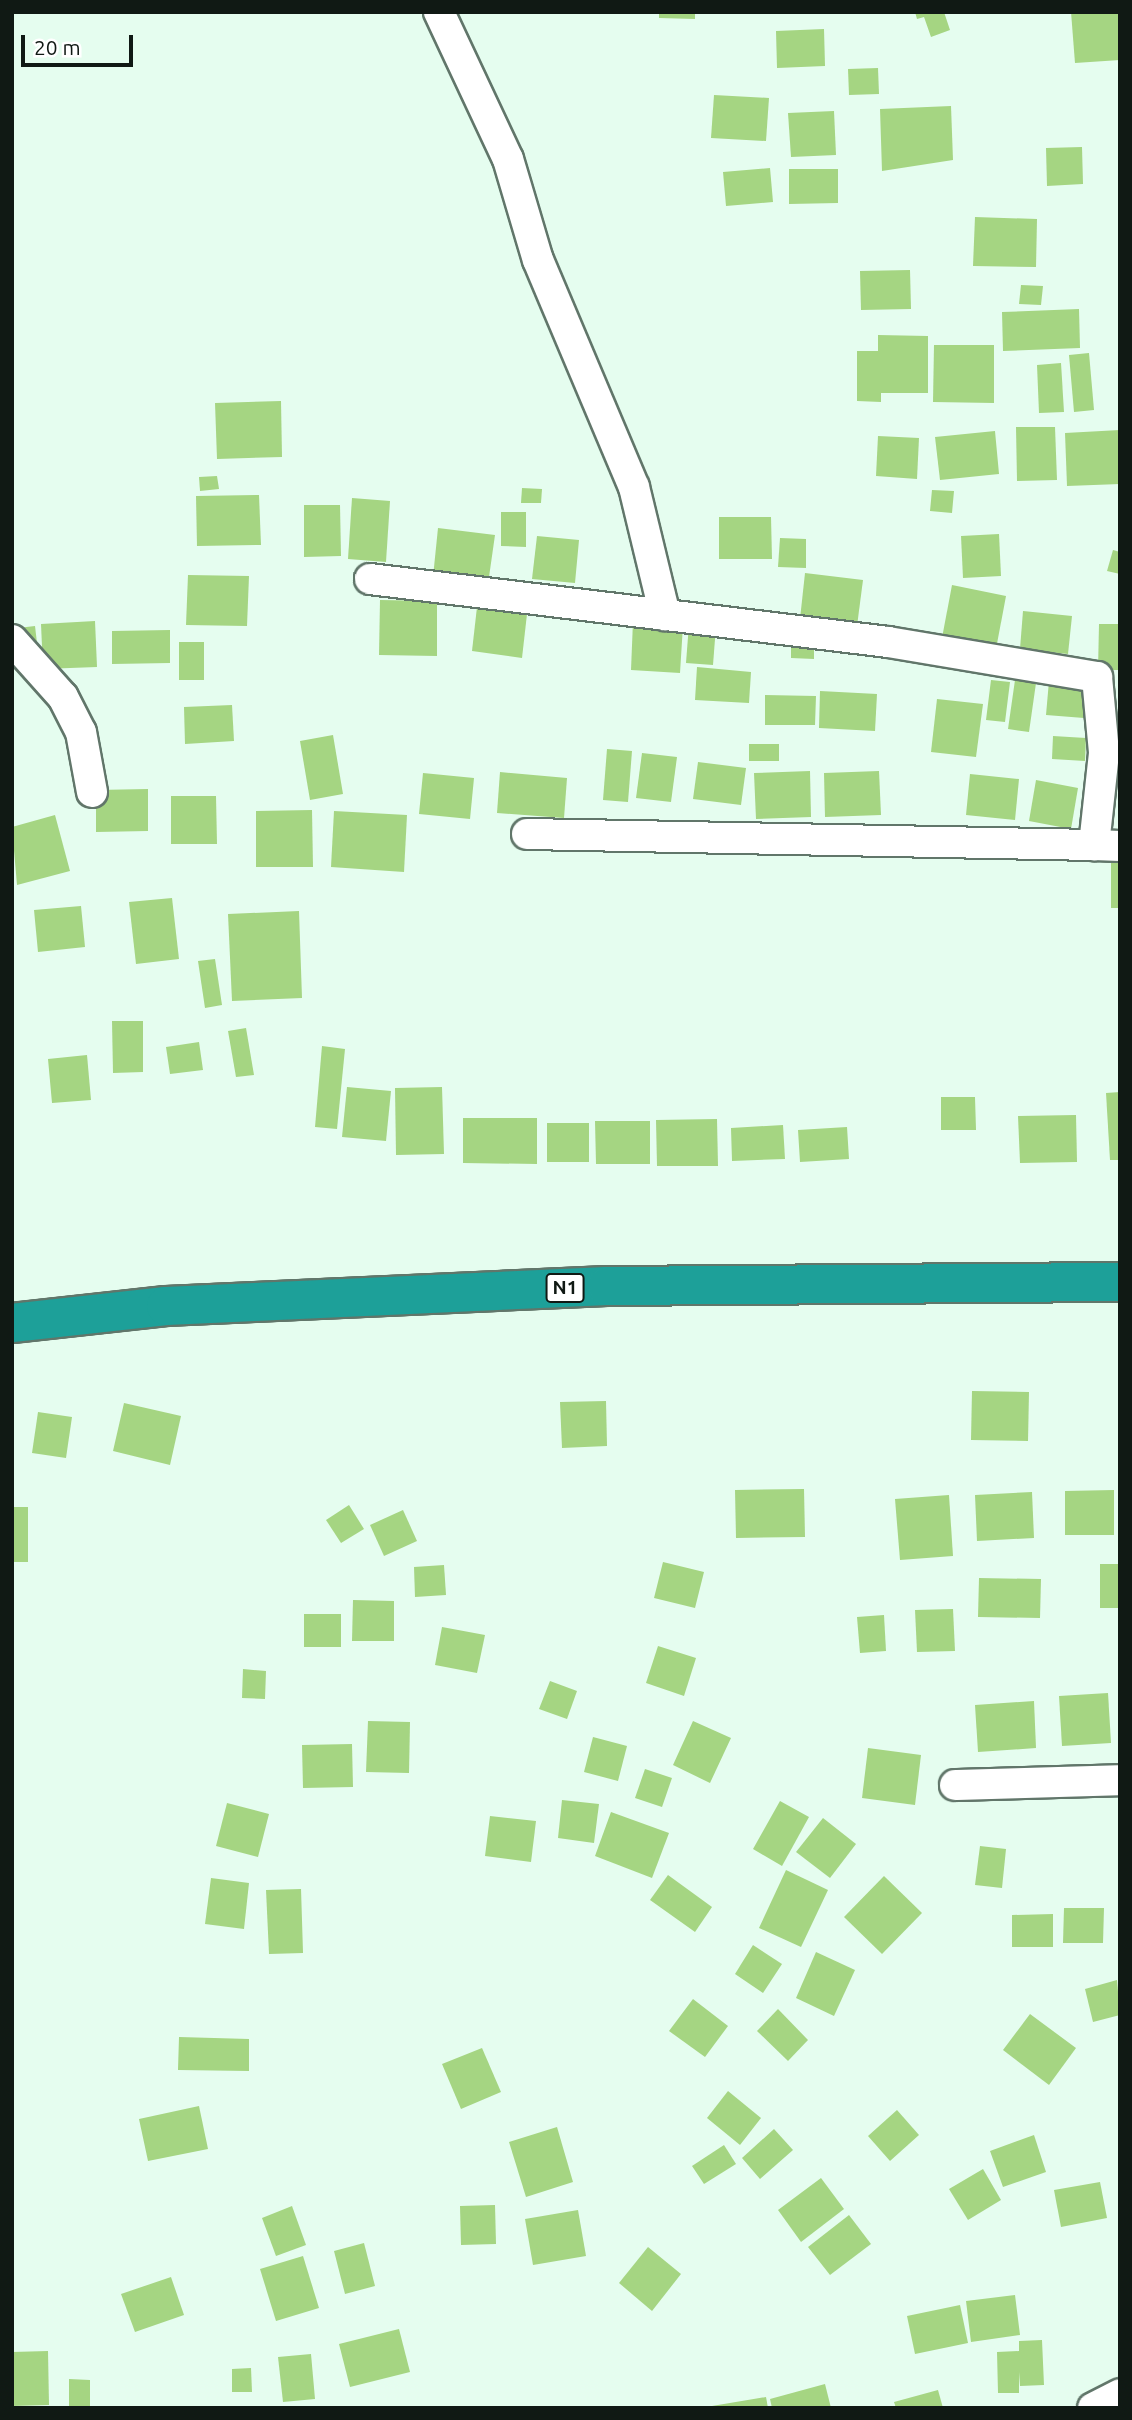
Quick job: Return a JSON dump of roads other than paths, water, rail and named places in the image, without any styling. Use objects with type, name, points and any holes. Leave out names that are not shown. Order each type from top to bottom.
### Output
[{"type":"highway","name":"N1","points":[[12,1323],[166,1306],[607,1286],[1120,1282]]},
{"type":"street","points":[[439,12],[508,159],[538,260],[634,487],[665,615]]},
{"type":"street","points":[[370,579],[888,642],[1097,677],[1104,753],[1107,846],[527,834]]},
{"type":"street","points":[[12,640],[62,698],[80,732],[92,792]]},
{"type":"street","points":[[955,1785],[1120,1780]]},
{"type":"street","points":[[1093,2408],[1120,2393]]}]
